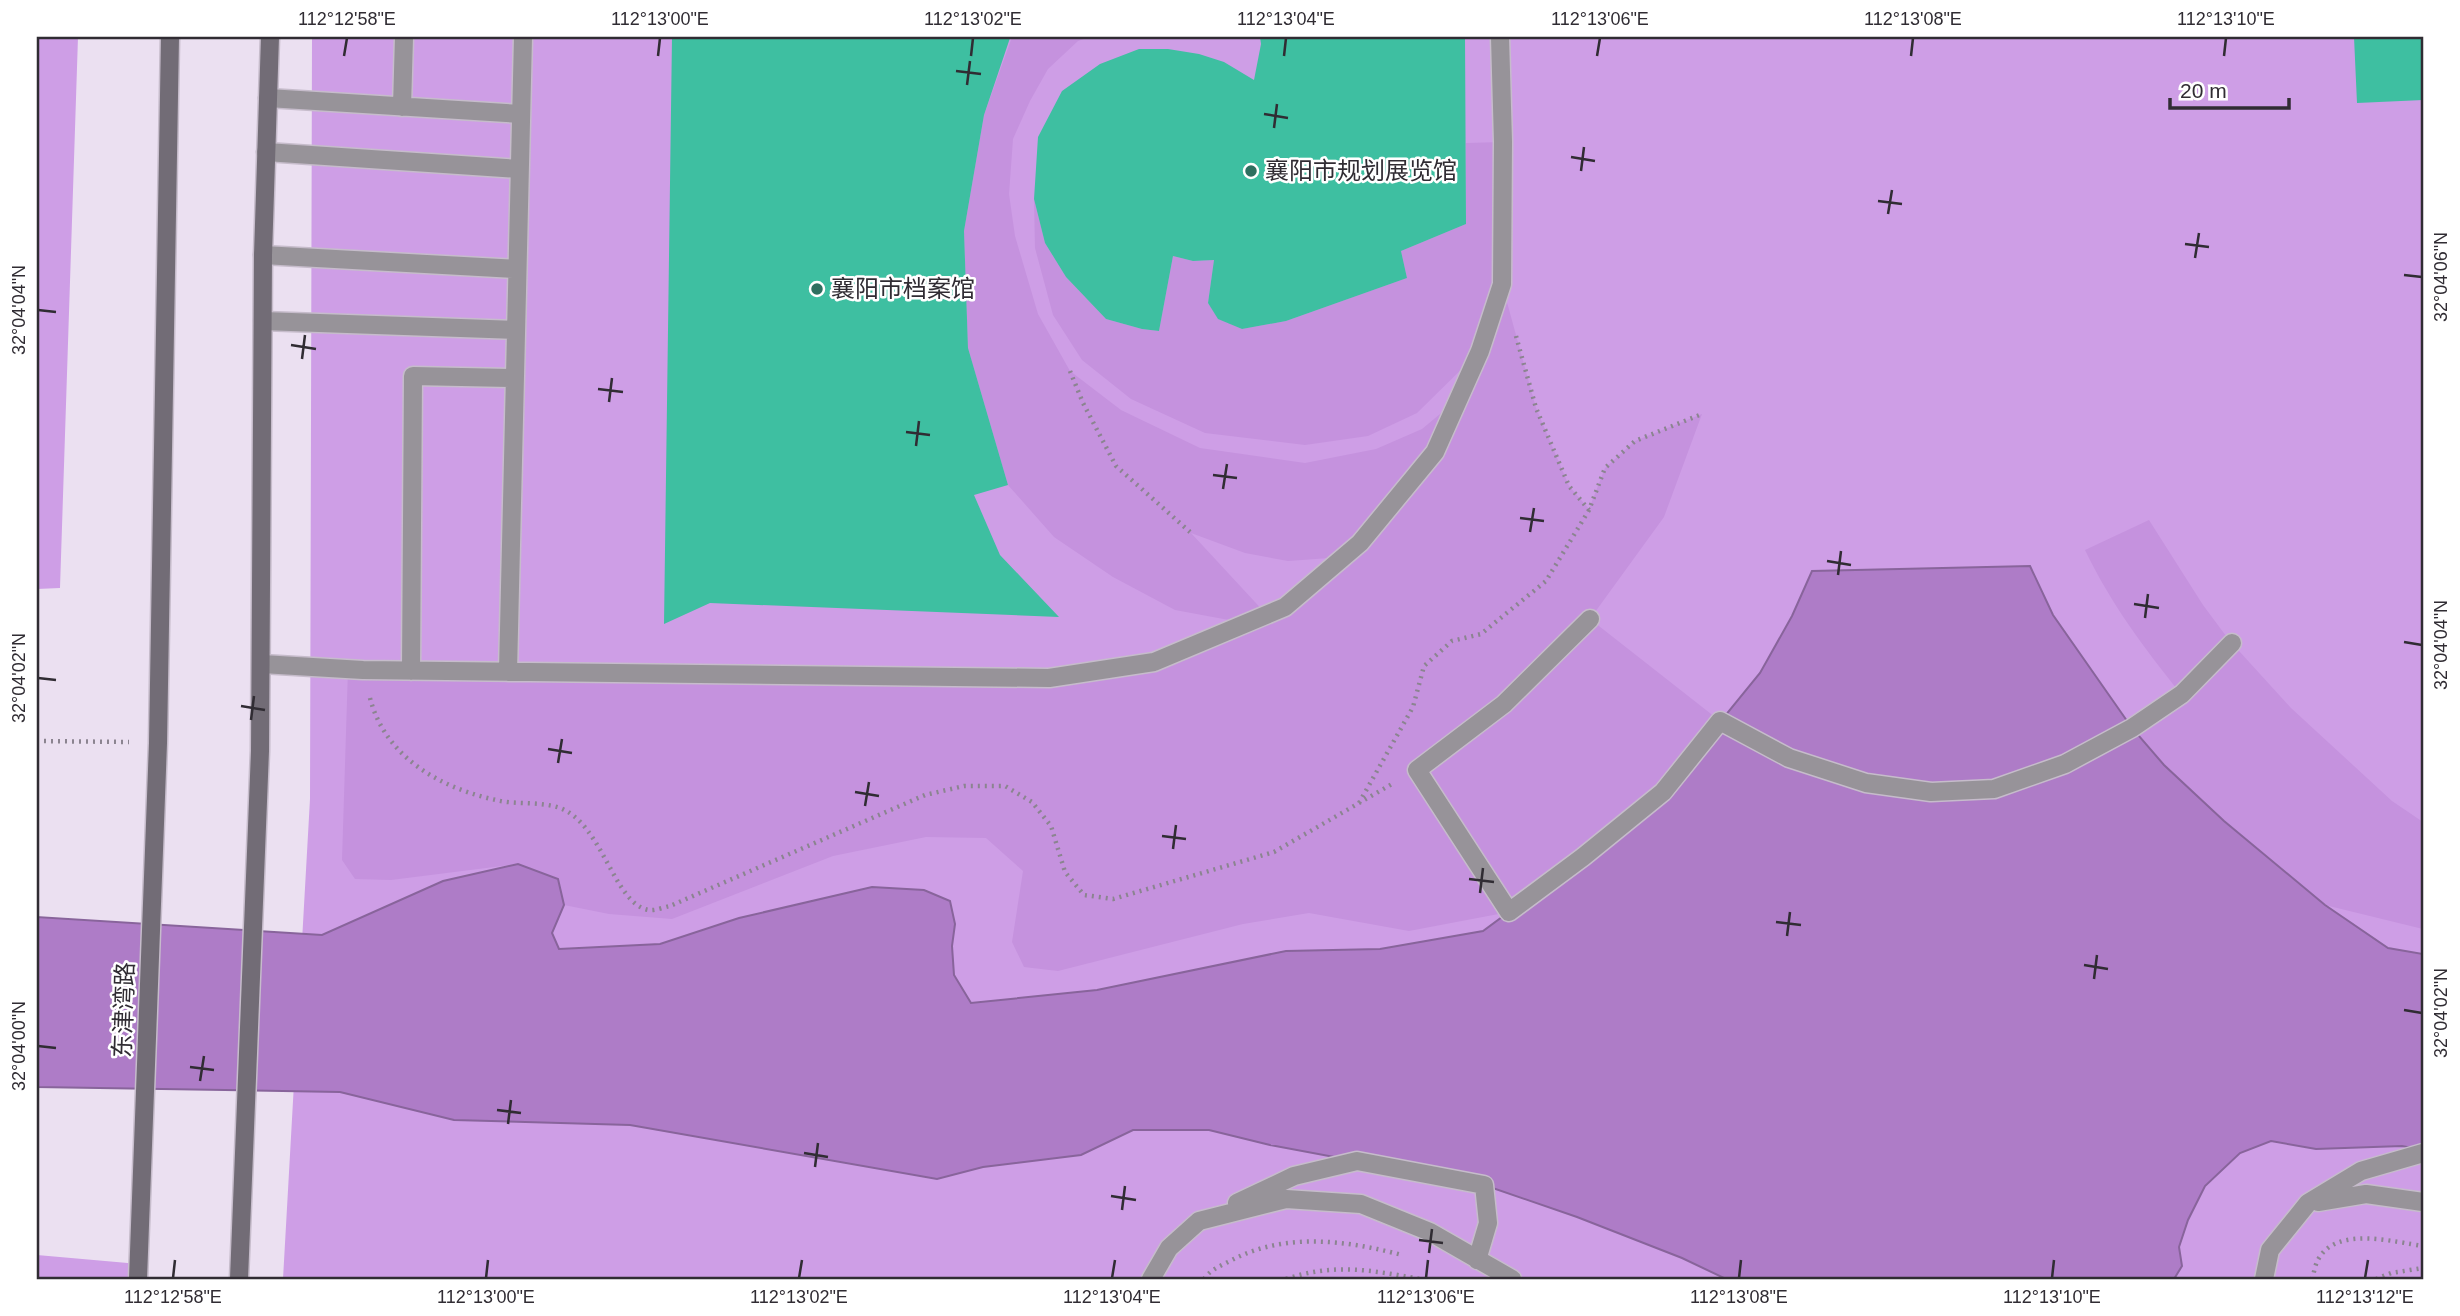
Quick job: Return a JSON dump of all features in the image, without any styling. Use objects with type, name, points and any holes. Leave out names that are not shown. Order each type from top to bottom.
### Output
[{"type":"main road","name":"东津湾路","points":[[138,1279],[158,743],[170,37]]},
{"type":"main road","points":[[239,1279],[260,751],[262,321],[270,37]]},
{"type":"street","points":[[402,107],[404,37]]},
{"type":"street","points":[[508,672],[523,37]]},
{"type":"street","points":[[262,664],[411,671],[1049,678],[1154,662],[1284,607],[1360,543],[1435,452],[1480,351],[1502,284],[1503,142],[1500,37]]},
{"type":"street","points":[[268,98],[521,114]]},
{"type":"street","points":[[266,152],[520,169]]},
{"type":"street","points":[[263,255],[517,269]]},
{"type":"street","points":[[262,321],[515,330]]},
{"type":"street","points":[[411,671],[413,376],[514,378]]},
{"type":"street","points":[[1590,619],[1504,704],[1417,770],[1509,912],[1583,857],[1663,792],[1720,721],[1789,758],[1866,783],[1931,792],[1994,789],[2065,764],[2132,728],[2182,694],[2232,643]]},
{"type":"street","points":[[2264,1279],[2270,1250],[2308,1203],[2361,1171],[2423,1153]]},
{"type":"street","points":[[1151,1279],[1169,1248],[1199,1221],[1294,1176],[1357,1161],[1484,1185],[1488,1223],[1478,1260]]},
{"type":"street","points":[[2308,1203],[2366,1194],[2423,1202]]},
{"type":"street","points":[[1199,1221],[1286,1199],[1361,1204],[1430,1232],[1512,1279]]},
{"type":"path","points":[[1516,334],[1536,408],[1569,486],[1589,510]]},
{"type":"path","points":[[1070,370],[1083,403],[1116,466],[1190,532]]},
{"type":"path","points":[[1359,804],[1413,707],[1424,666],[1452,642],[1481,634],[1546,581],[1589,510],[1605,468],[1635,441],[1702,414]]},
{"type":"path","points":[[363,670],[375,717],[402,757],[449,786],[497,800],[559,808],[584,823],[628,899],[648,910],[670,906],[925,795],[964,786],[1005,786],[1032,802],[1051,826],[1065,872],[1084,895],[1113,899],[1274,852],[1417,770]]},
{"type":"path","points":[[37,741],[158,743]]},
{"type":"path","points":[[2312,1279],[2319,1257],[2337,1243],[2366,1237],[2423,1246]]},
{"type":"path","points":[[1204,1279],[1208,1273],[1242,1255],[1285,1243],[1327,1240],[1403,1255]]},
{"type":"path","points":[[2376,1279],[2391,1273],[2423,1268]]},
{"type":"path","points":[[1286,1279],[1311,1270],[1365,1269],[1420,1279]]},
{"type":"shaded area","points":[[37,37],[78,37],[60,588],[37,589]]},
{"type":"shaded area","points":[[312,37],[2423,37],[2423,1279],[283,1279],[310,799]]},
{"type":"shaded area","points":[[1012,37],[1090,37],[1078,41],[1048,69],[1013,139],[1009,194],[1015,236],[1038,314],[1070,371],[1121,410],[1200,448],[1305,463],[1376,449],[1422,429],[1458,399],[1478,353],[1417,413],[1368,436],[1305,445],[1205,433],[1131,399],[1082,360],[1053,315],[1035,248],[1034,199],[1045,243],[1066,277],[1106,319],[1159,331],[1173,256],[1193,261],[1214,260],[1208,303],[1219,319],[1242,329],[1286,321],[1407,278],[1401,251],[1466,224],[1466,143],[1503,142],[1502,284],[1536,408],[1569,486],[1589,509],[1605,468],[1635,441],[1702,414],[1664,517],[1590,619],[1720,721],[1663,792],[1509,912],[1409,931],[1309,913],[1243,924],[1058,971],[1024,967],[1012,942],[1023,871],[986,838],[926,837],[833,856],[672,919],[609,914],[564,905],[558,879],[518,864],[391,880],[355,879],[342,860],[348,669],[1049,678],[1111,669],[1245,623],[1175,610],[1113,577],[1054,537],[1008,485],[968,348],[964,231],[984,115]],"holes":[[[1191,533],[1245,553],[1288,561],[1343,557],[1267,615]]]},
{"type":"shaded area","points":[[2149,520],[2203,605],[2229,640],[2291,708],[2392,801],[2423,822],[2423,929],[2325,905],[2224,821],[2164,765],[2132,728],[2181,694],[2129,625],[2085,550]]},
{"type":"shaded area","points":[[2030,566],[2053,615],[2132,728],[2164,765],[2224,821],[2325,905],[2388,948],[2423,954],[2423,1150],[2402,1146],[2316,1149],[2271,1141],[2240,1153],[2205,1186],[2188,1220],[2179,1247],[2182,1266],[2174,1279],[1726,1279],[1682,1258],[1577,1217],[1484,1185],[1270,1145],[1209,1130],[1133,1130],[1081,1155],[983,1167],[937,1179],[630,1125],[454,1120],[340,1092],[37,1087],[37,917],[322,935],[443,881],[518,864],[558,879],[564,905],[552,933],[559,949],[660,944],[739,918],[872,887],[924,890],[950,901],[955,924],[952,946],[954,975],[971,1003],[1097,990],[1286,951],[1380,949],[1483,931],[1583,857],[1663,792],[1760,673],[1792,616],[1812,571]]},
{"type":"shaded area","points":[[37,1255],[139,1264],[138,1279],[37,1279]]},
{"type":"building","name":"襄阳市档案馆","points":[[672,37],[1010,38],[984,115],[964,231],[968,348],[1008,485],[974,495],[1000,555],[1059,617],[710,603],[664,624]]},
{"type":"building","name":"襄阳市规划展览馆","points":[[1260,37],[1465,37],[1466,224],[1401,251],[1407,278],[1286,321],[1242,329],[1218,319],[1208,303],[1214,260],[1193,261],[1173,256],[1159,331],[1106,319],[1066,277],[1045,243],[1034,199],[1038,137],[1062,91],[1100,64],[1139,49],[1168,49],[1199,54],[1224,62],[1254,80]]},
{"type":"building","points":[[2354,37],[2423,37],[2423,100],[2357,103]]},
{"type":"place","name":"襄阳市规划展览馆","points":[[1251,171]]},
{"type":"place","name":"襄阳市档案馆","points":[[817,289]]}]
